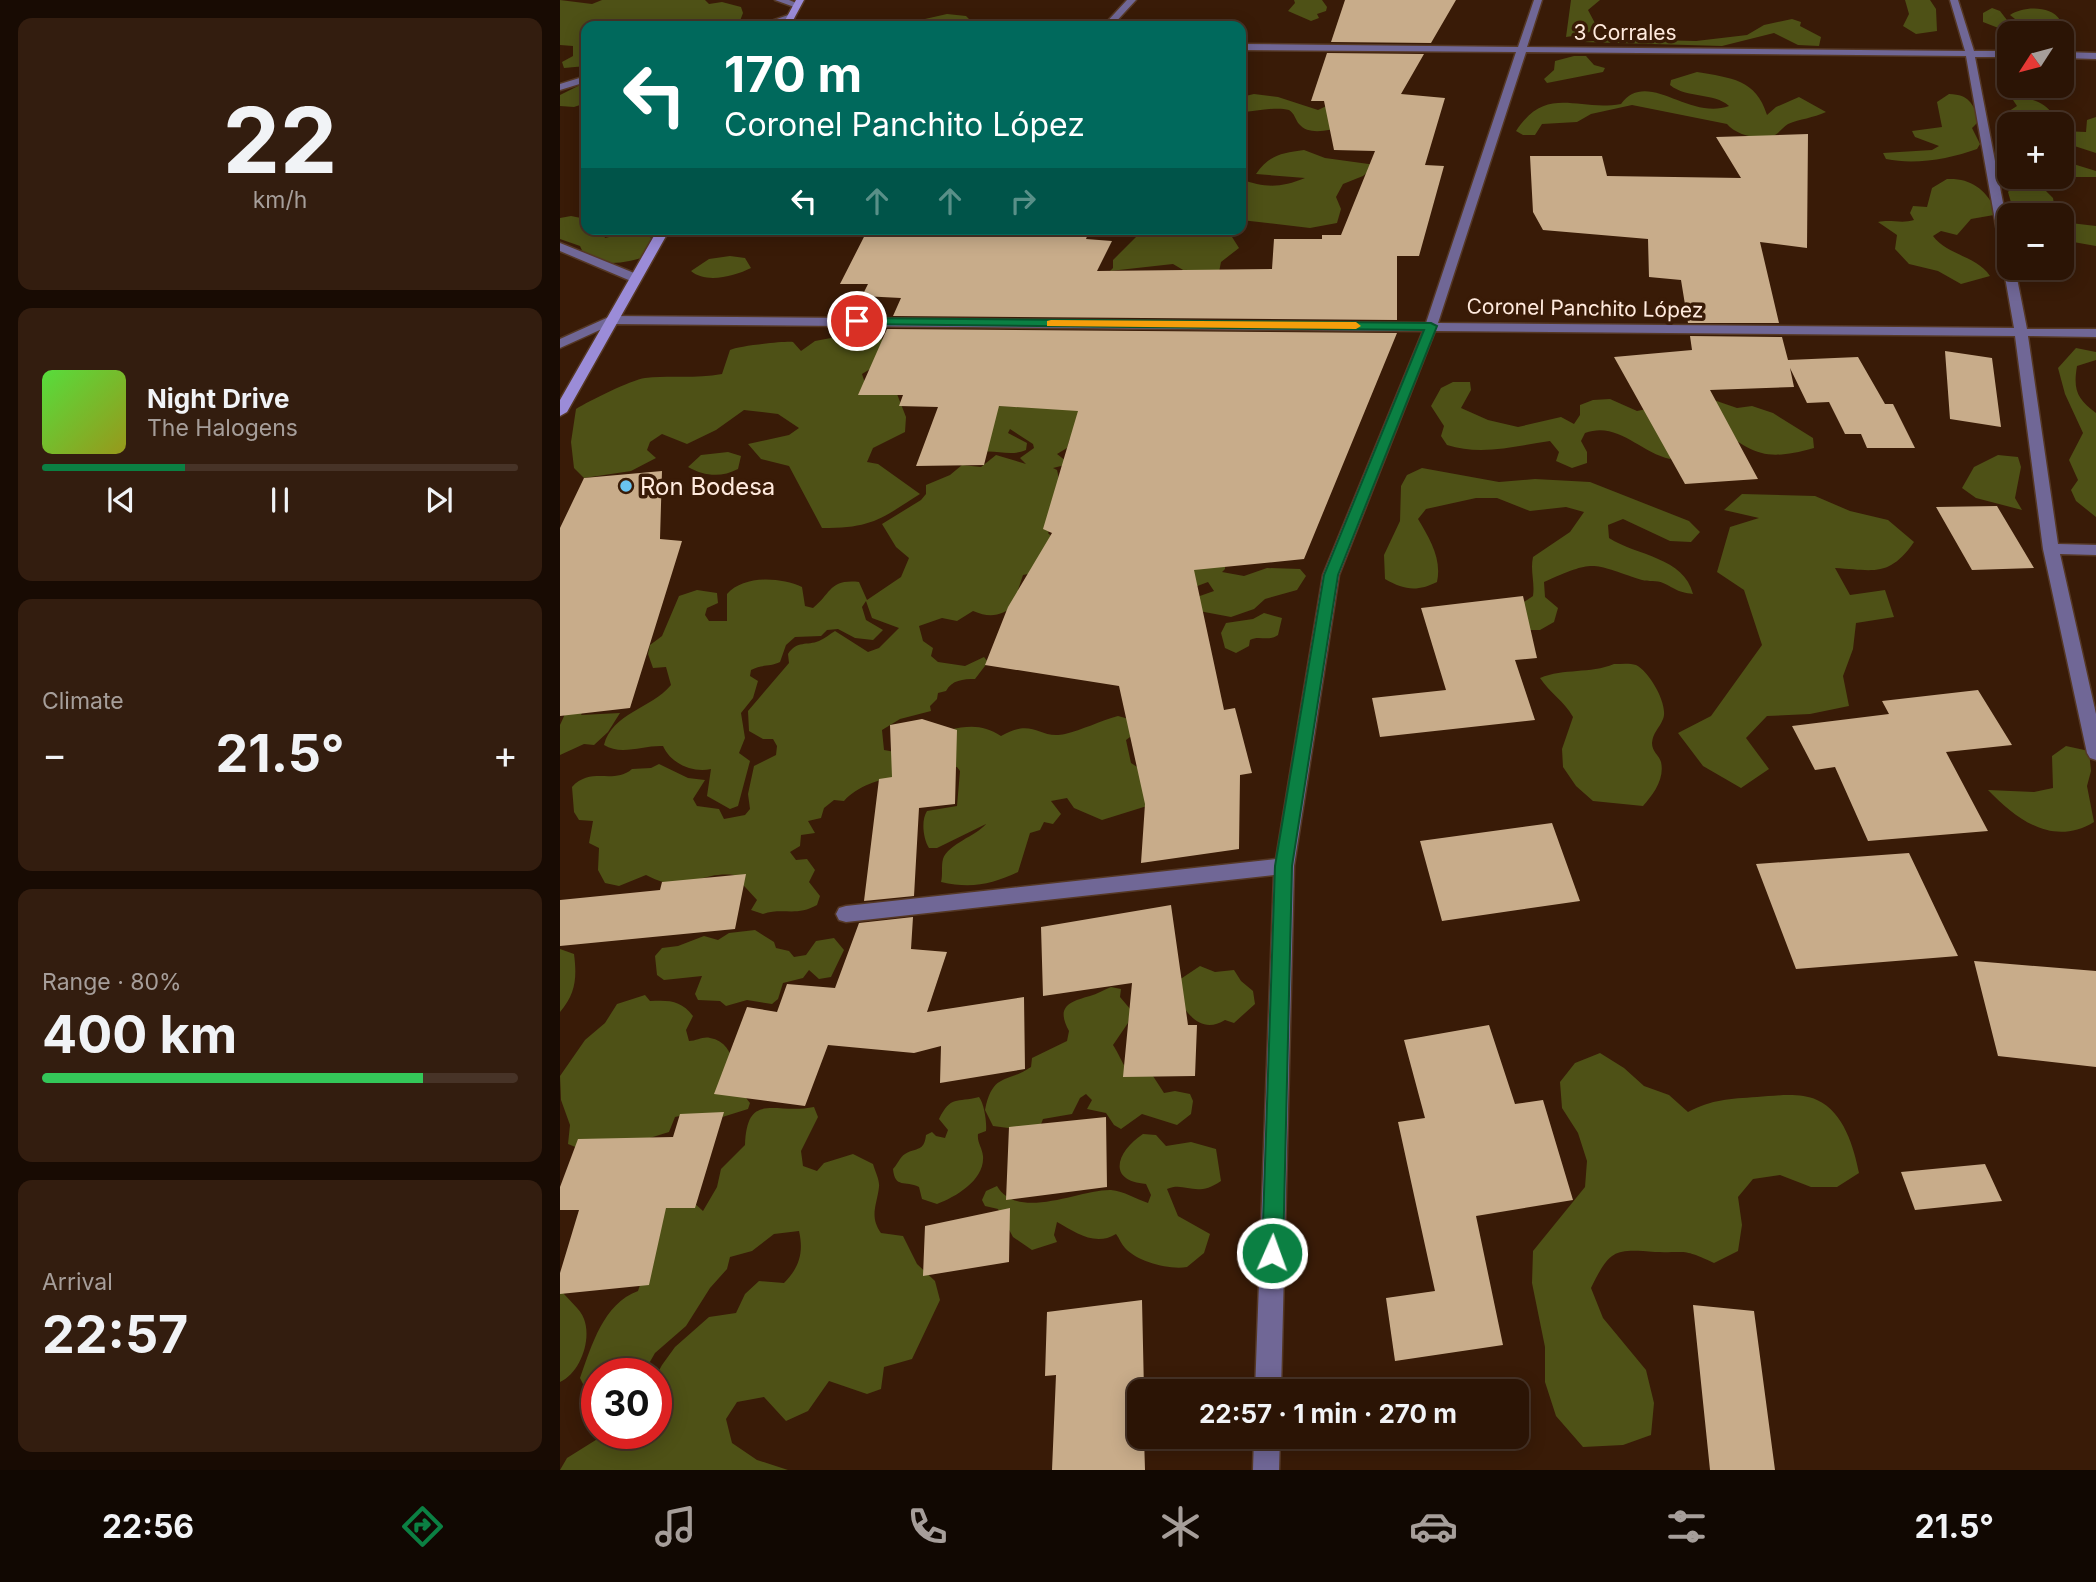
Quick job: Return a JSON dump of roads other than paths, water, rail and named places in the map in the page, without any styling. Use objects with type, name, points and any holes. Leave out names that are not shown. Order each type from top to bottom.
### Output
[{"type":"main road","points":[[788,21],[798,2]]},
{"type":"main road","points":[[560,412],[660,235]]},
{"type":"street","points":[[779,0],[798,2]]},
{"type":"street","points":[[1112,21],[1132,0]]},
{"type":"street","points":[[1268,1379],[1284,866],[1331,575],[1431,326],[1538,0]]},
{"type":"street","points":[[1954,0],[1970,53],[1997,203]]},
{"type":"street","name":"3 Corrales","points":[[1246,47],[1997,54]]},
{"type":"street","points":[[2074,55],[2096,56]]},
{"type":"street","points":[[560,87],[581,81]]},
{"type":"street","points":[[560,247],[635,278]]},
{"type":"street","points":[[2011,280],[2021,332],[2050,549],[2096,753]]},
{"type":"street","points":[[560,344],[611,320]]},
{"type":"street","name":"Coronel Panchito López","points":[[611,320],[2096,332]]},
{"type":"street","points":[[2050,549],[2096,550]]},
{"type":"street","points":[[846,914],[1284,866]]},
{"type":"street","points":[[1266,1470],[1267,1449]]},
{"type":"place","name":"Ron Bodesa","points":[[626,486]]}]
